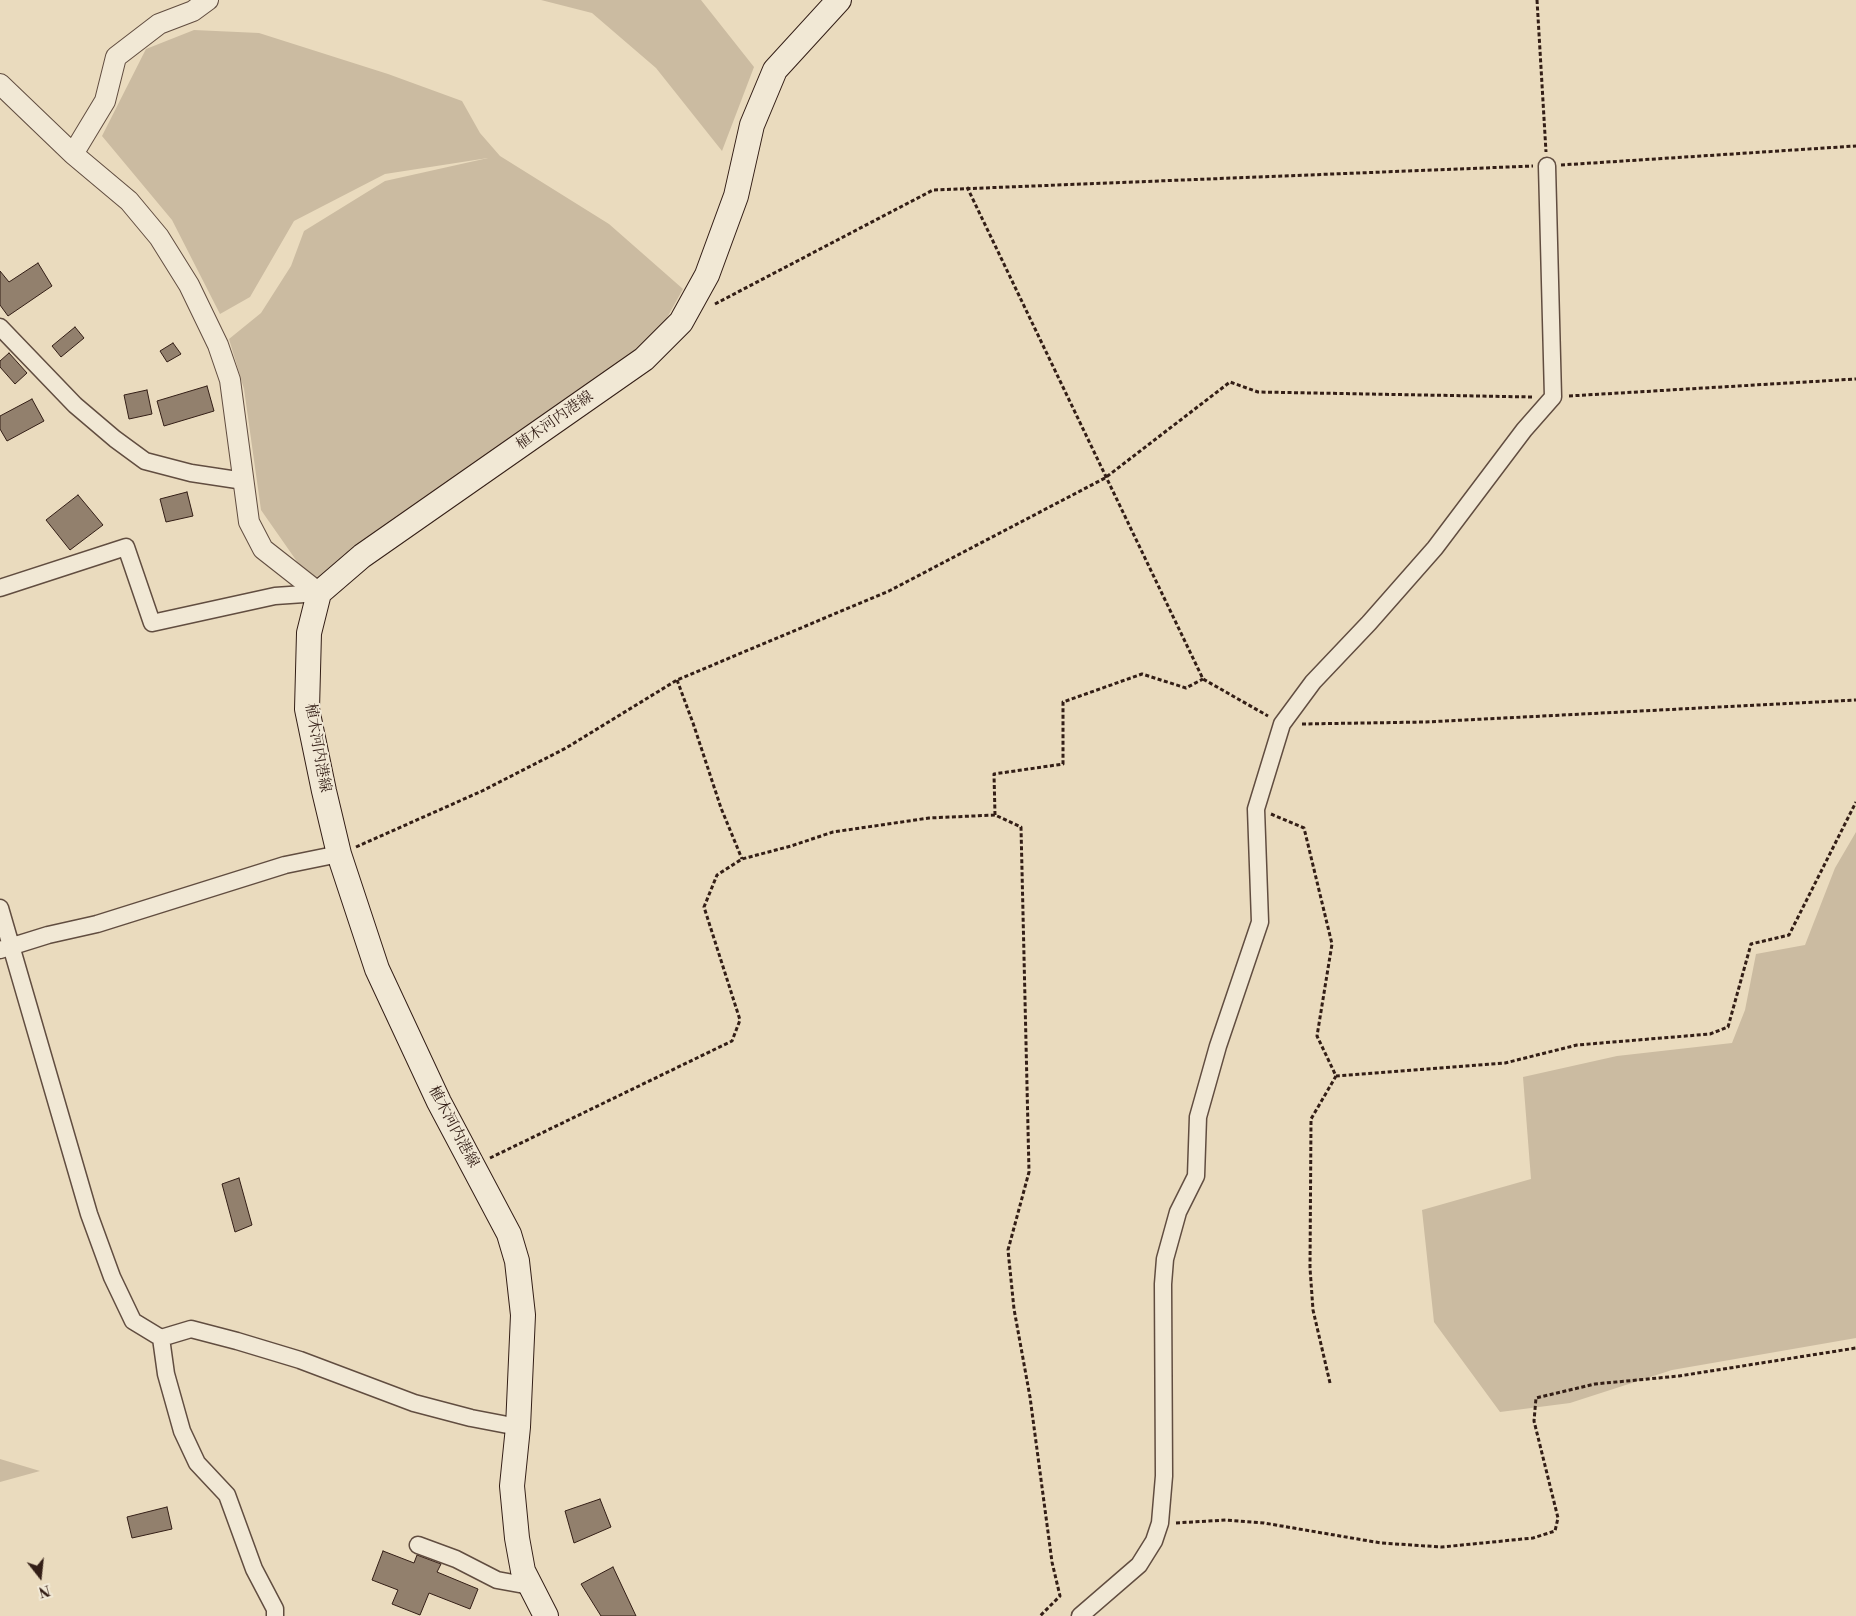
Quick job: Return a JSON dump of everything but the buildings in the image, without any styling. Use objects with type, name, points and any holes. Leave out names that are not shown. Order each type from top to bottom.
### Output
[{"type":"main road","name":"植木河内港線","points":[[546,1616],[523,1570],[516,1538],[513,1495],[523,1315],[517,1261],[510,1234],[438,1102],[377,969],[339,854],[307,709],[309,634],[318,593],[362,556],[408,522],[644,359],[681,322],[708,275],[736,196],[752,125],[775,70],[839,0]]},
{"type":"street","points":[[72,154],[105,101],[116,57],[160,24],[193,10],[208,0]]},
{"type":"street","points":[[0,84],[72,154],[129,201],[159,236],[189,285],[218,345],[230,380],[250,522],[263,549],[318,593]]},
{"type":"street","points":[[1080,1616],[1139,1565],[1154,1541],[1160,1523],[1164,1476],[1163,1284],[1166,1259],[1178,1212],[1196,1176],[1198,1117],[1218,1046],[1260,922],[1256,808],[1282,724],[1313,682],[1369,623],[1435,548],[1524,430],[1553,397],[1547,166]]},
{"type":"street","points":[[0,327],[75,405],[115,439],[145,461],[191,473],[244,481]]},
{"type":"street","points":[[0,588],[126,547],[152,623],[275,596],[318,593]]},
{"type":"street","points":[[6,948],[48,935],[97,924],[285,865],[339,854]]},
{"type":"street","points":[[0,908],[6,948],[89,1214],[112,1276],[133,1321],[161,1338],[191,1330],[237,1340],[300,1360],[414,1403],[518,1427]]},
{"type":"street","points":[[161,1338],[166,1374],[182,1431],[197,1463],[227,1495],[254,1569],[275,1609],[274,1616]]},
{"type":"street","points":[[418,1546],[456,1559],[496,1580],[530,1586]]},
{"type":"path","points":[[1537,0],[1547,166]]},
{"type":"path","points":[[681,322],[933,190],[967,187],[1547,166],[1856,146]]},
{"type":"path","points":[[967,187],[1202,679],[1282,724],[1426,722],[1856,700]]},
{"type":"path","points":[[339,854],[482,791],[566,748],[677,680],[889,591],[1105,478],[1230,382],[1258,392],[1553,397],[1856,378]]},
{"type":"path","points":[[994,815],[994,774],[1063,764],[1063,702],[1142,674],[1186,688],[1202,679]]},
{"type":"path","points":[[677,680],[694,723],[721,808],[742,859]]},
{"type":"path","points":[[1336,1076],[1506,1063],[1577,1045],[1710,1034],[1728,1026],[1751,944],[1789,935],[1856,802]]},
{"type":"path","points":[[1256,808],[1304,828],[1332,944],[1317,1036],[1336,1076]]},
{"type":"path","points":[[474,1166],[732,1041],[740,1020],[704,907],[717,875],[742,859],[791,846],[832,832],[930,818],[994,815],[1021,827],[1029,1172],[1008,1250],[1014,1309],[1030,1397],[1052,1562],[1060,1596],[1040,1616]]},
{"type":"path","points":[[1330,1382],[1312,1302],[1310,1268],[1310,1119],[1336,1076]]},
{"type":"path","points":[[1160,1523],[1226,1520],[1264,1523],[1381,1543],[1442,1547],[1532,1538],[1555,1531],[1558,1518],[1534,1421],[1536,1398],[1596,1384],[1679,1376],[1856,1348]]},
{"type":"shaded area","points":[[541,0],[701,0],[754,67],[722,151],[656,68],[592,13]]},
{"type":"shaded area","points":[[194,30],[259,33],[388,74],[462,101],[480,133],[500,156],[609,224],[683,289],[644,359],[319,593],[261,510],[244,389],[229,339],[261,313],[291,266],[304,231],[385,181],[488,158],[385,174],[294,221],[250,297],[220,314],[172,220],[102,136],[146,49]]},
{"type":"shaded area","points":[[1856,832],[1856,1338],[1672,1370],[1570,1403],[1500,1412],[1434,1322],[1422,1210],[1531,1179],[1523,1077],[1617,1056],[1732,1043],[1745,1010],[1756,954],[1805,945],[1835,868]]},
{"type":"shaded area","points":[[0,1459],[40,1471],[0,1482]]}]
